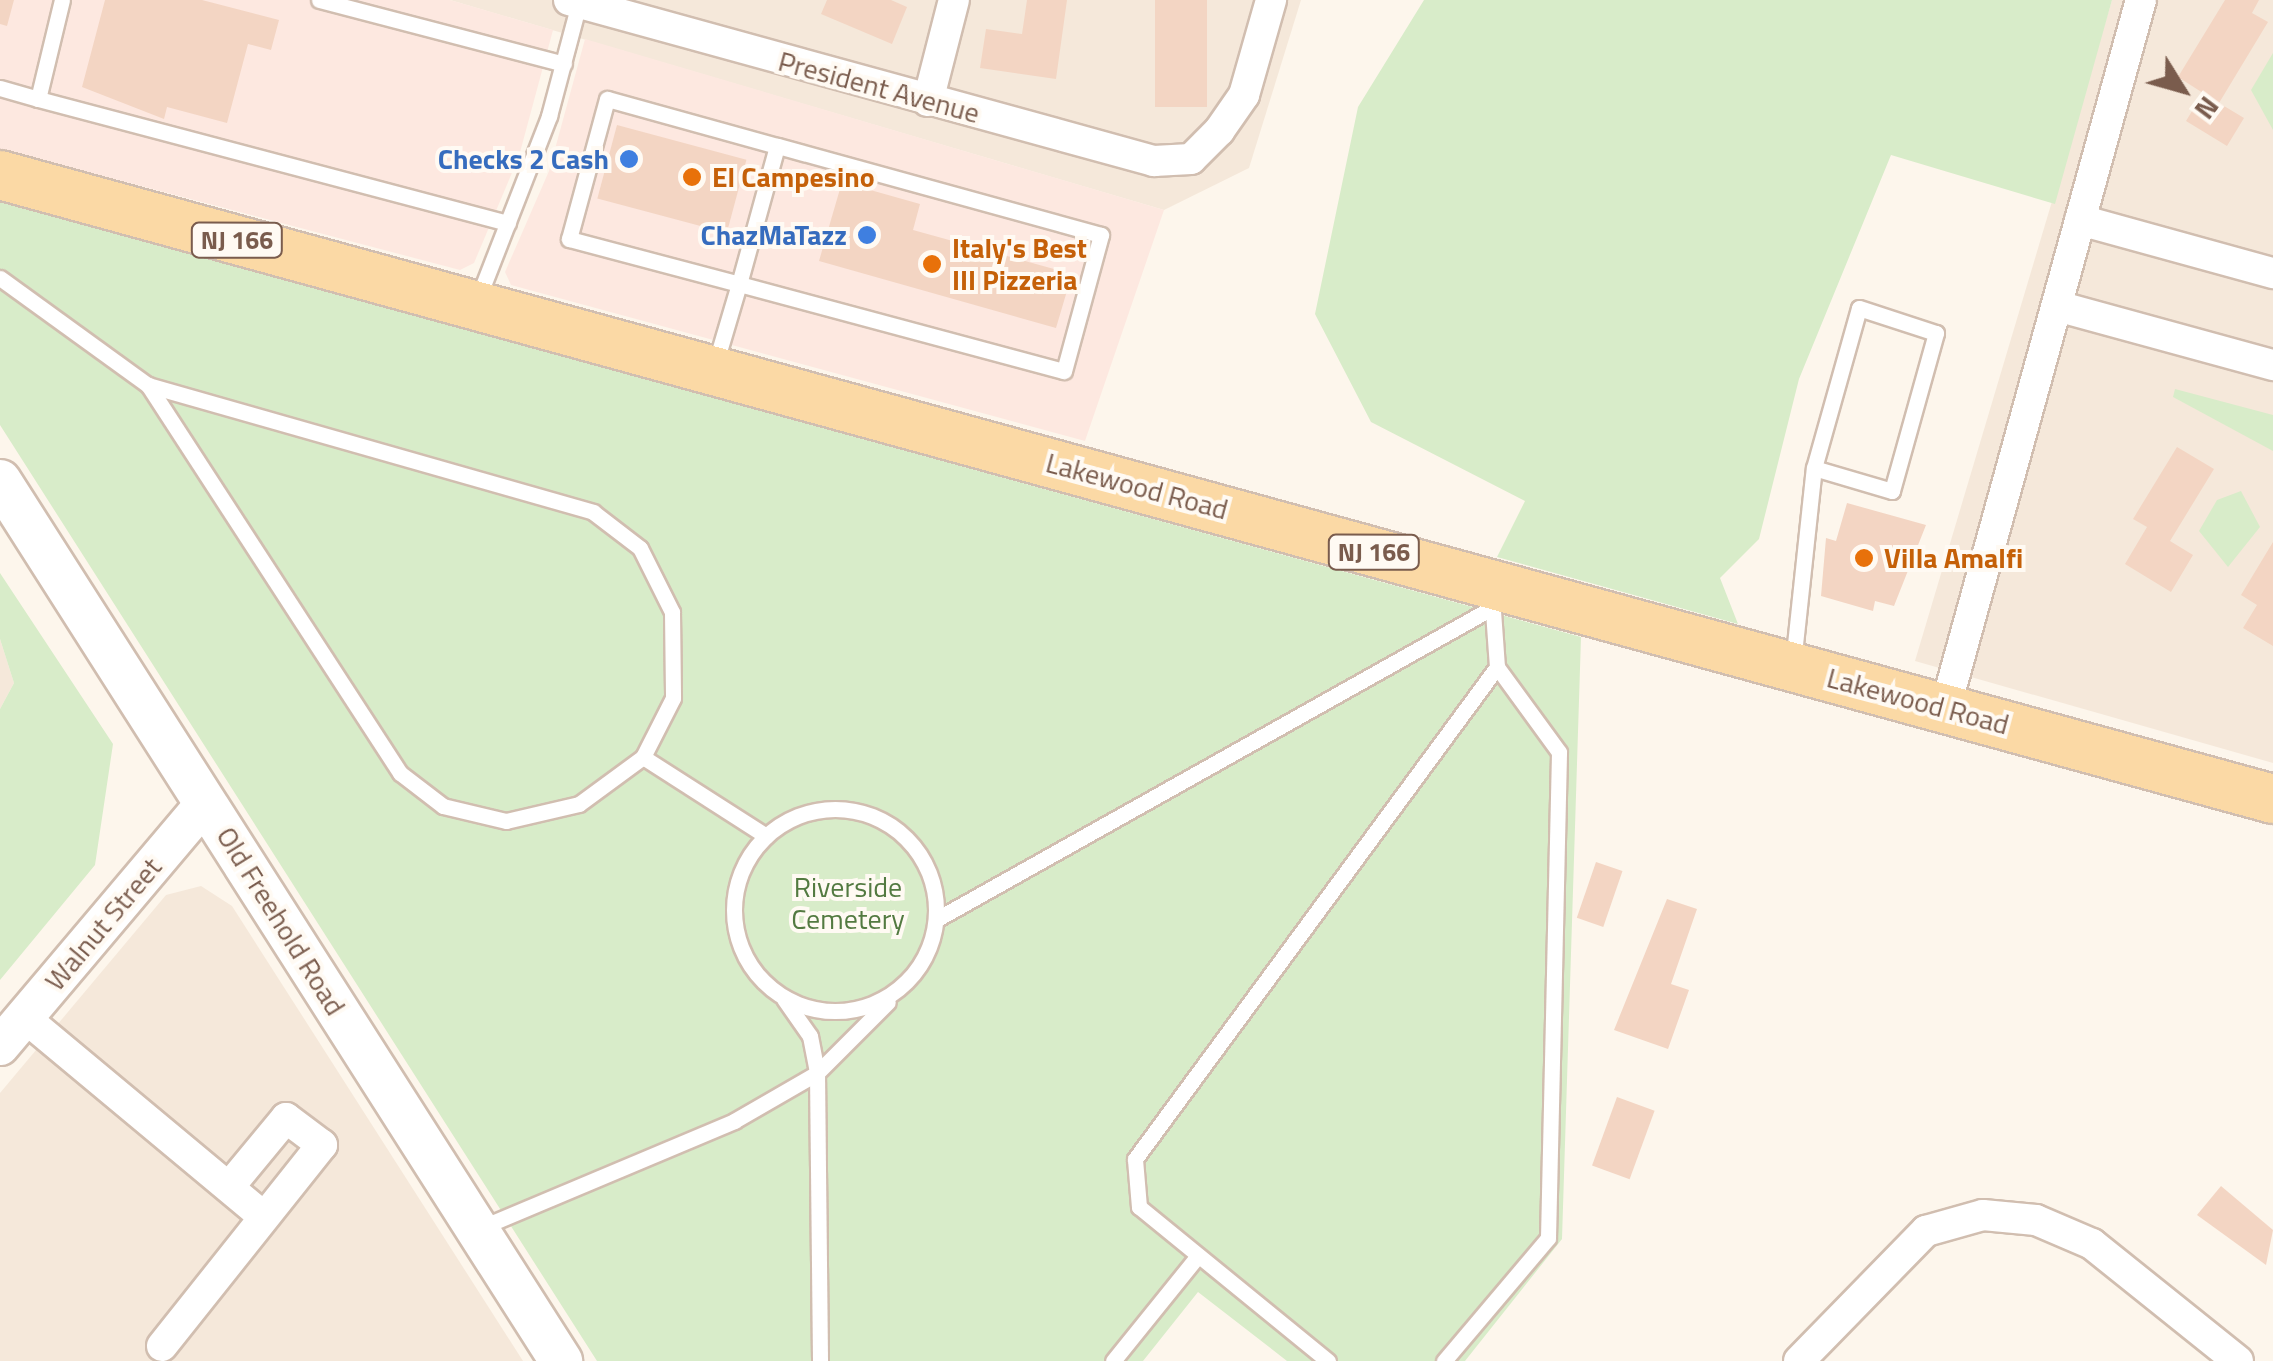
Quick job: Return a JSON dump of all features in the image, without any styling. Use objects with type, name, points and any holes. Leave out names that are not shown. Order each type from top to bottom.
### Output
[{"type":"main road","name":"Lakewood Road","points":[[0,175],[714,369],[1500,600],[1793,667],[2273,799]]},
{"type":"main road","name":"Old Freehold Road","points":[[0,481],[561,1361]]},
{"type":"street","points":[[928,101],[954,0]]},
{"type":"street","name":"President Avenue","points":[[574,1],[613,6],[928,101],[1154,161],[1191,158],[1244,95],[1271,0]]},
{"type":"street","points":[[1945,709],[2141,0]]},
{"type":"street","points":[[2080,220],[2273,273]]},
{"type":"street","points":[[2056,306],[2273,365]]},
{"type":"street","name":"Walnut Street","points":[[0,1046],[206,802]]},
{"type":"street","points":[[24,1017],[264,1217]]},
{"type":"street","points":[[162,1346],[322,1146],[286,1118],[228,1187]]},
{"type":"street","points":[[1799,1361],[1926,1231],[1984,1215],[2036,1220],[2092,1244],[2238,1361]]},
{"type":"lane","points":[[38,98],[62,0]]},
{"type":"lane","points":[[318,0],[564,64]]},
{"type":"lane","points":[[475,305],[564,64],[574,1]]},
{"type":"lane","points":[[0,88],[508,223]]},
{"type":"lane","points":[[607,98],[777,146],[1101,234],[1064,372],[569,239],[607,98]]},
{"type":"lane","points":[[714,369],[777,146]]},
{"type":"lane","points":[[0,278],[148,384],[593,512],[640,548],[672,612],[673,698],[643,758],[579,804],[506,820],[442,806],[400,773],[148,384]]},
{"type":"lane","points":[[1793,667],[1814,468],[1859,308],[1936,333],[1892,491],[1814,468]]},
{"type":"lane","points":[[1328,1361],[1196,1258],[1139,1207],[1136,1160],[1497,667],[1500,600]]},
{"type":"lane","points":[[476,1230],[734,1121],[817,1073],[910,980],[937,919],[1500,600]]},
{"type":"lane","points":[[1444,1361],[1548,1238],[1559,752],[1497,667]]},
{"type":"lane","points":[[643,758],[766,836]]},
{"type":"lane","points":[[820,1361],[817,1073],[810,1036],[783,998],[760,979],[734,924],[744,864],[766,836],[829,809],[880,820],[920,853],[937,919]]},
{"type":"lane","points":[[783,998],[858,1010],[910,980]]},
{"type":"lane","points":[[1113,1361],[1196,1258]]},
{"type":"shaded area","points":[[0,0],[450,0],[553,30],[519,156],[474,263],[460,270],[0,149]]},
{"type":"shaded area","points":[[450,0],[1301,0],[1249,168],[1164,210]]},
{"type":"shaded area","points":[[2112,0],[2273,0],[2273,763],[1915,661]]},
{"type":"shaded area","points":[[585,39],[1164,210],[1085,441],[511,285],[505,272],[549,171]]},
{"type":"shaded area","points":[[0,639],[14,683],[0,709]]},
{"type":"shaded area","points":[[201,886],[232,906],[523,1361],[0,1361],[0,1093],[166,895]]},
{"type":"green space","points":[[1424,0],[2112,0],[2055,204],[1891,155],[1799,379],[1759,539],[1720,578],[1738,624],[1497,557],[1525,501],[1371,422],[1315,314],[1358,107]]},
{"type":"green space","points":[[2273,53],[2273,130],[2251,90]]},
{"type":"green space","name":"Riverside Cemetery","points":[[0,201],[1581,637],[1562,1239],[1465,1361],[1287,1361],[1198,1292],[1143,1361],[597,1361],[0,425]]},
{"type":"green space","points":[[2175,389],[2273,415],[2273,451],[2173,397]]},
{"type":"green space","points":[[2241,491],[2260,527],[2228,567],[2199,531],[2217,500]]},
{"type":"green space","points":[[0,573],[113,744],[95,865],[0,980],[0,709],[14,683],[0,639]]},
{"type":"building","points":[[0,0],[14,0],[7,26],[0,24]]},
{"type":"building","points":[[105,0],[202,0],[279,20],[271,50],[248,44],[227,123],[167,107],[164,119],[82,87]]},
{"type":"building","points":[[827,0],[891,0],[907,7],[892,44],[821,14]]},
{"type":"building","points":[[1027,0],[1067,0],[1056,79],[980,68],[986,29],[1022,34]]},
{"type":"building","points":[[1155,0],[1207,0],[1207,107],[1155,107]]},
{"type":"building","points":[[2225,0],[2259,0],[2252,13],[2268,22],[2219,103],[2244,118],[2227,146],[2186,121],[2203,93],[2178,77]]},
{"type":"building","points":[[617,125],[746,160],[727,233],[597,198]]},
{"type":"building","points":[[842,182],[920,204],[913,230],[1072,274],[1056,328],[819,261]]},
{"type":"building","points":[[2177,447],[2214,469],[2170,541],[2193,555],[2171,592],[2125,564],[2147,527],[2133,519]]},
{"type":"building","name":"Villa Amalfi","points":[[1847,503],[1926,525],[1894,606],[1875,601],[1873,611],[1821,596],[1826,538],[1836,541]]},
{"type":"building","points":[[2273,542],[2273,646],[2243,628],[2257,605],[2241,595]]},
{"type":"building","points":[[1596,862],[1622,871],[1603,927],[1577,918]]},
{"type":"building","points":[[1667,899],[1697,909],[1671,984],[1689,990],[1668,1049],[1614,1030]]},
{"type":"building","points":[[1617,1097],[1655,1111],[1630,1179],[1592,1166]]},
{"type":"building","points":[[2221,1186],[2273,1230],[2266,1265],[2197,1215]]},
{"type":"place","name":"Checks 2 Cash","points":[[629,159]]},
{"type":"place","name":"El Campesino","points":[[692,177]]},
{"type":"place","name":"ChazMaTazz","points":[[867,235]]},
{"type":"place","name":"Italy's Best III Pizzeria","points":[[932,264]]},
{"type":"place","name":"Villa Amalfi","points":[[1864,558]]}]
